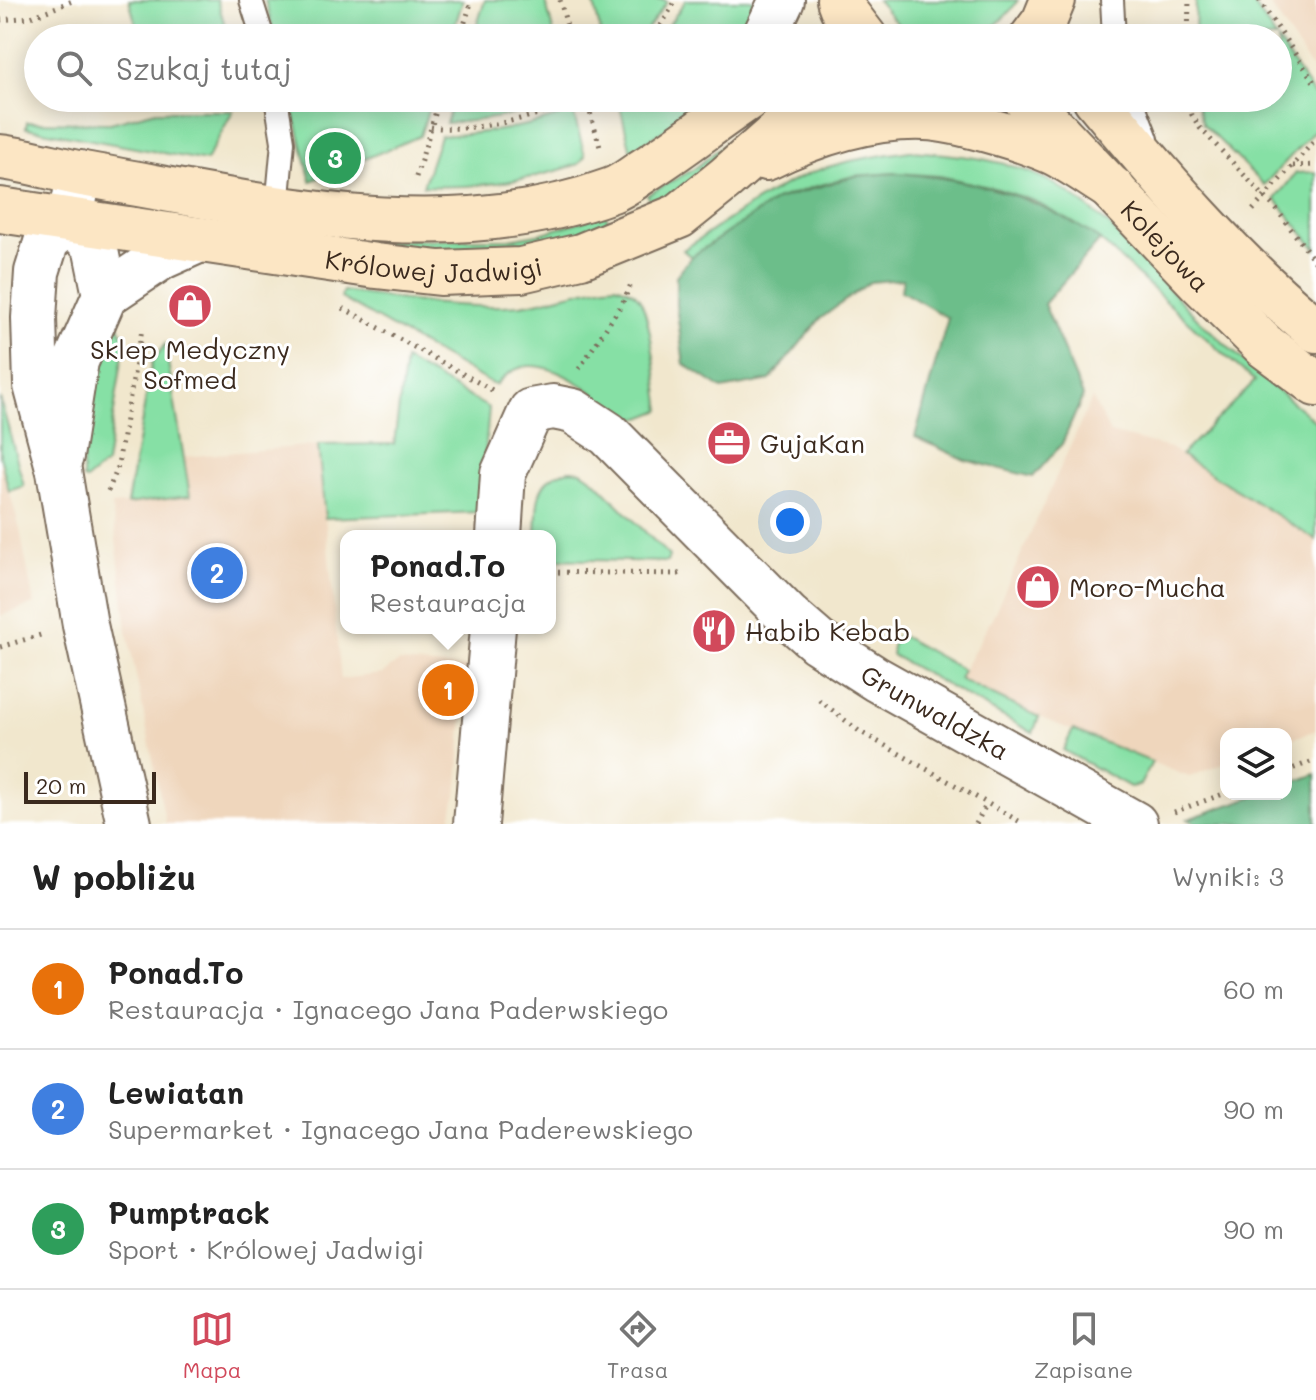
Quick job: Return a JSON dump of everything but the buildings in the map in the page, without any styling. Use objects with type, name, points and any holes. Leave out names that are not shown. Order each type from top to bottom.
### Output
[{"type":"street","points":[[771,24],[782,0]]},
{"type":"street","name":"Królowej Jadwigi","points":[[0,157],[277,208],[382,219],[442,221],[503,218],[614,190],[670,155],[723,112]]},
{"type":"street","name":"Królowej Jadwigi","points":[[0,210],[376,266],[440,273],[521,270],[581,256],[679,216],[801,112]]},
{"type":"street","name":"Kolejowa","points":[[1039,112],[1265,346],[1316,384]]},
{"type":"street","name":"Kolejowa","points":[[1106,112],[1163,181],[1226,247],[1316,330]]},
{"type":"street","points":[[725,179],[806,138],[872,122],[927,118],[992,132],[1051,152],[1113,189]]},
{"type":"street","points":[[79,173],[71,222],[47,240],[37,272],[34,318],[36,385],[59,471],[85,625],[129,824]]},
{"type":"street","points":[[71,222],[95,246],[105,295]]},
{"type":"street","points":[[59,471],[76,361],[105,295],[162,257],[200,240]]},
{"type":"street","points":[[0,323],[36,385]]},
{"type":"street","name":"Grunwaldzka","points":[[531,411],[553,407],[573,411],[608,434],[788,616],[818,642],[876,679],[1151,819]]},
{"type":"street","points":[[499,530],[503,474],[531,411]]},
{"type":"street","points":[[476,824],[492,634]]},
{"type":"lane","points":[[251,0],[259,24]]},
{"type":"lane","points":[[1112,0],[1113,24]]},
{"type":"lane","points":[[277,208],[283,142],[278,112]]},
{"type":"lane","points":[[1136,112],[1163,181]]},
{"type":"path","points":[[0,20],[31,17],[75,0]]},
{"type":"path","points":[[464,24],[472,0]]},
{"type":"path","points":[[560,0],[566,24]]},
{"type":"path","points":[[662,24],[676,0]]},
{"type":"path","points":[[1188,24],[1189,0]]},
{"type":"path","points":[[1259,0],[1275,24]]},
{"type":"path","points":[[1292,49],[1316,85]]},
{"type":"path","points":[[415,179],[436,112]]},
{"type":"path","points":[[431,127],[463,127],[542,112]]},
{"type":"path","points":[[590,112],[601,149]]},
{"type":"path","points":[[1191,112],[1200,128],[1265,197],[1316,263]]},
{"type":"path","points":[[1251,211],[1316,139]]},
{"type":"path","points":[[1291,166],[1316,165]]},
{"type":"path","points":[[576,374],[622,304],[634,279]]},
{"type":"path","points":[[340,306],[531,411]]},
{"type":"path","points":[[556,572],[678,574],[696,564]]},
{"type":"path","points":[[0,647],[57,630]]},
{"type":"path","points":[[1292,769],[1316,760]]},
{"type":"path","points":[[1151,819],[1220,795]]},
{"type":"path","points":[[976,824],[987,803]]},
{"type":"shaded area","points":[[1267,0],[1316,0],[1316,75],[1292,38],[1292,24],[1283,24]]},
{"type":"shaded area","points":[[1092,398],[1110,433],[1170,448],[1316,540],[1316,730],[1292,739],[1292,728],[1220,728],[1220,765],[1189,777],[1039,717],[959,679],[995,612]]},
{"type":"shaded area","points":[[318,445],[341,679],[382,674],[399,662],[466,668],[458,785],[450,824],[166,824],[127,631],[112,505],[127,504],[183,457]]},
{"type":"shaded area","points":[[0,456],[20,530],[34,604],[0,616]]},
{"type":"green space","points":[[129,0],[217,0],[225,24],[136,24]]},
{"type":"green space","points":[[265,0],[463,0],[455,24],[271,24]]},
{"type":"green space","points":[[485,0],[545,0],[551,24],[477,24]]},
{"type":"green space","points":[[593,0],[667,2],[651,24],[599,24]]},
{"type":"green space","points":[[686,0],[763,0],[752,24],[670,24]]},
{"type":"green space","points":[[877,0],[1018,0],[995,24],[899,24]]},
{"type":"green space","points":[[1196,0],[1251,0],[1267,24],[1195,24]]},
{"type":"green space","points":[[1292,62],[1316,98],[1316,129],[1264,185],[1203,124],[1199,112],[1292,112]]},
{"type":"green space","points":[[152,112],[232,112],[206,161],[26,128],[27,122],[110,123]]},
{"type":"green space","points":[[294,112],[428,112],[420,136],[311,181]]},
{"type":"green space","points":[[450,112],[522,112],[507,116],[446,123]]},
{"type":"green space","points":[[573,112],[585,156],[579,164],[502,182],[423,186],[440,136],[508,129]]},
{"type":"green space","points":[[621,112],[688,112],[677,122],[631,152]]},
{"type":"green space","points":[[764,112],[780,112],[678,191],[651,205],[647,195],[694,169]]},
{"type":"green space","points":[[933,112],[1029,112],[1032,114]]},
{"type":"green space","points":[[910,151],[1004,164],[1056,185],[1110,227],[1189,310],[1316,422],[1316,540],[1181,455],[1255,381],[1100,240],[1034,201],[940,176],[896,173],[854,176],[776,200],[691,257],[683,250],[758,200],[806,175],[870,157]]},
{"type":"green space","points":[[1316,172],[1316,249],[1275,199],[1296,173]]},
{"type":"green space","points":[[896,173],[951,179],[1003,192],[1053,212],[1100,240],[1044,304],[1083,396],[1062,444],[1033,477],[965,460],[915,437],[948,318],[901,291],[903,279],[870,282],[820,319],[770,380],[722,389],[684,364],[676,305],[676,276],[691,257],[776,200],[854,176]]},
{"type":"green space","points":[[605,214],[610,224],[554,241],[501,251],[444,251],[367,243],[367,240],[510,239],[543,233]]},
{"type":"green space","points":[[616,285],[638,297],[650,333],[661,410],[641,418],[616,417],[601,399],[578,382],[540,367],[519,368],[496,385],[492,384],[341,298],[343,291],[431,303],[520,305]]},
{"type":"green space","points":[[116,318],[125,340],[106,464],[86,480],[83,479],[83,449],[93,374]]},
{"type":"green space","points":[[165,344],[190,496],[127,504],[152,363]]},
{"type":"green space","points":[[405,360],[489,408],[480,512],[325,518],[318,445],[394,444]]},
{"type":"green space","points":[[0,398],[24,486],[9,491],[0,456]]},
{"type":"green space","points":[[570,470],[581,471],[594,480],[669,556],[667,562],[556,559],[556,530],[536,530],[540,494],[549,479]]},
{"type":"green space","points":[[898,634],[963,670],[959,679],[1039,717],[1033,733],[892,655],[892,646]]},
{"type":"green space","points":[[1073,730],[1152,762],[1140,785],[1130,787],[1063,750]]},
{"type":"green space","points":[[1316,774],[1316,824],[1197,824],[1188,819],[1243,800],[1292,800],[1292,783]]},
{"type":"place","name":"Pumptrack","points":[[335,158]]},
{"type":"place","name":"Sklep Medyczny Sofmed","points":[[190,306]]},
{"type":"place","name":"GujaKan","points":[[729,443]]},
{"type":"place","name":"Lewiatan","points":[[217,573]]},
{"type":"place","name":"Moro-Mucha","points":[[1038,587]]},
{"type":"place","name":"Habib Kebab","points":[[714,631]]},
{"type":"place","name":"Ponad.To","points":[[448,690]]}]
